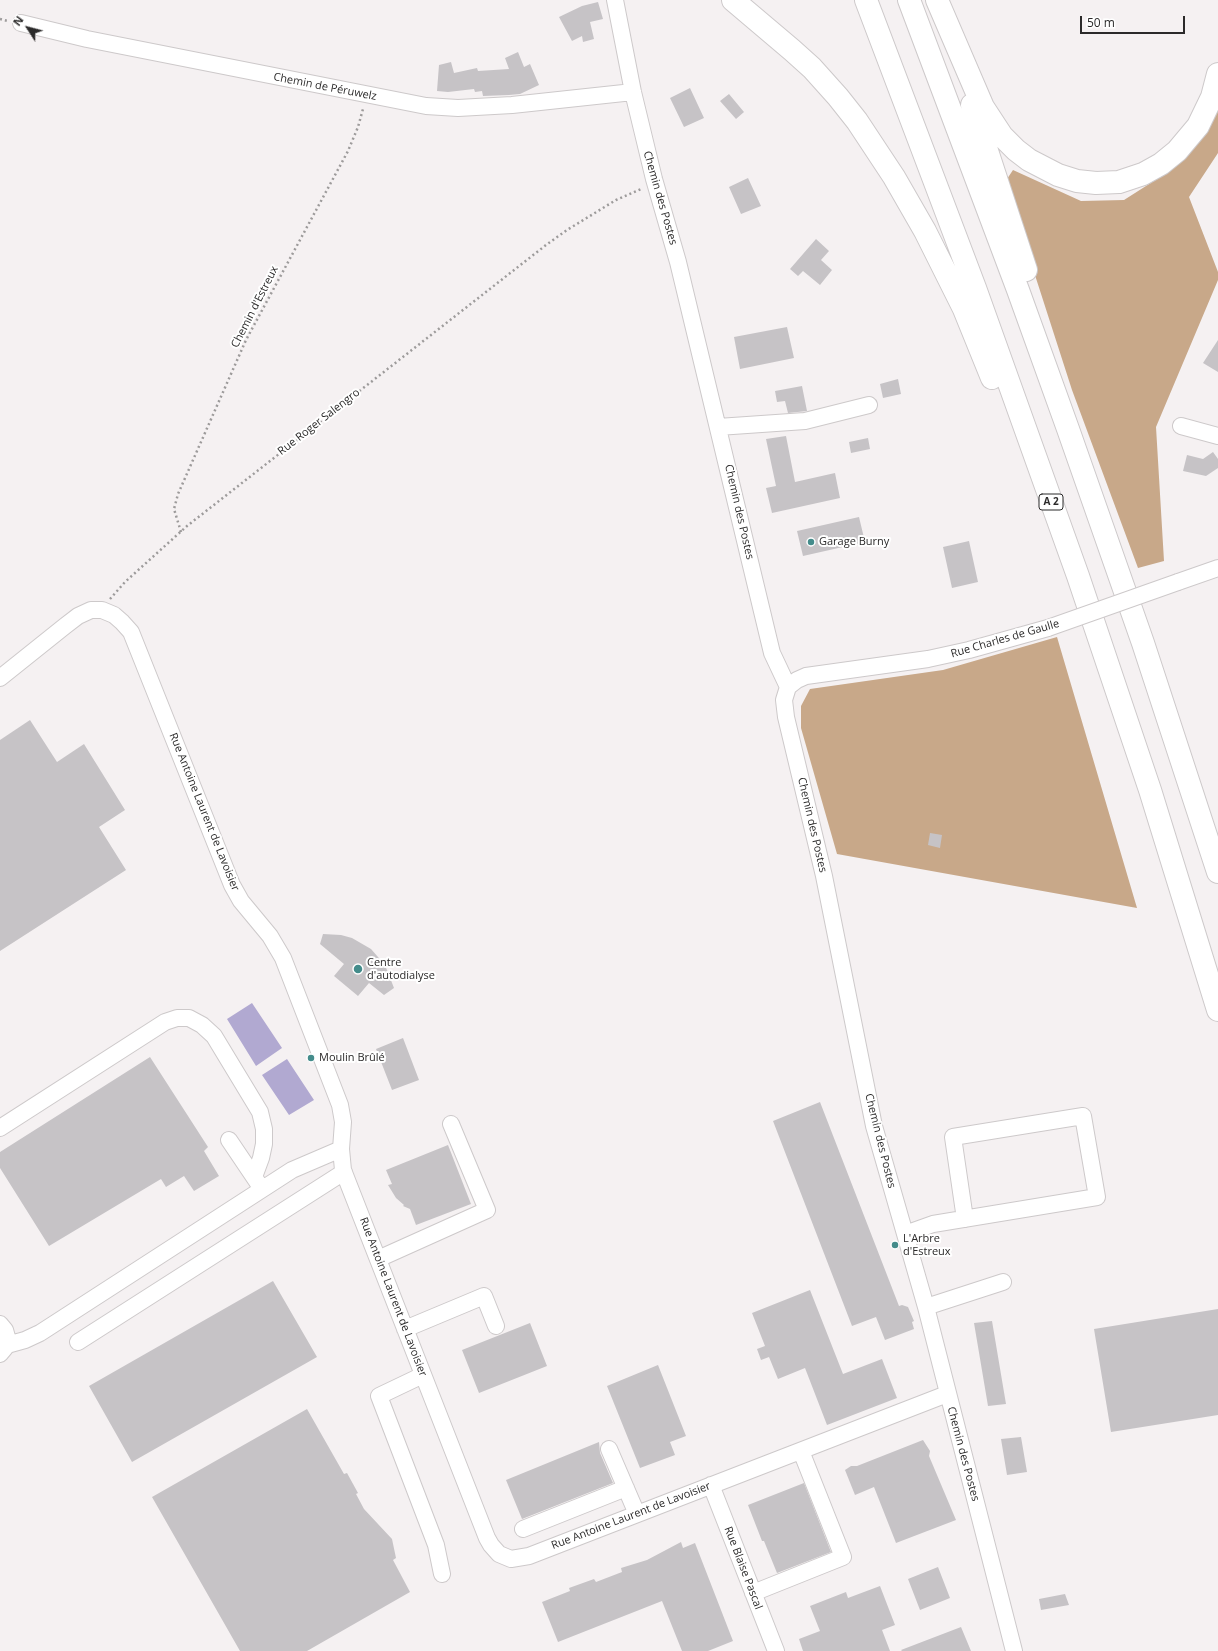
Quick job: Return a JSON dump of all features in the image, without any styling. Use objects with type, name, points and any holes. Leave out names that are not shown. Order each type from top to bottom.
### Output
[{"type":"highway","points":[[733,0],[792,50],[822,78],[857,121],[894,177],[925,231],[964,309],[1040,501],[1078,576]]},
{"type":"highway","name":"A 2","points":[[866,0],[975,288],[1078,576],[1147,783],[1218,1010]]},
{"type":"highway","points":[[909,0],[1018,290],[1068,429],[1143,643],[1218,872]]},
{"type":"highway","points":[[937,0],[1058,368],[1064,396],[1068,429]]},
{"type":"highway","points":[[945,22],[983,107],[1002,136],[1029,160],[1058,175],[1086,183],[1108,183],[1126,180],[1152,170],[1170,157],[1192,134],[1204,116],[1212,97],[1218,74]]},
{"type":"street","name":"Chemin des Postes","points":[[615,0],[633,92],[655,183],[677,256],[772,652],[788,687],[784,700],[786,717],[820,857],[874,1126],[926,1307],[947,1394],[1014,1651]]},
{"type":"street","name":"Chemin de Péruwelz","points":[[20,23],[102,42],[367,96],[435,107],[470,108],[512,105],[633,92]]},
{"type":"street","points":[[718,427],[805,421],[869,405]]},
{"type":"street","points":[[1181,426],[1218,436]]},
{"type":"street","name":"Rue Charles de Gaulle","points":[[788,687],[797,680],[806,676],[928,659],[983,646],[1048,628],[1218,568]]},
{"type":"street","points":[[0,678],[78,616],[91,610],[102,610]]},
{"type":"street","name":"Rue Antoine Laurent de Lavoisier","points":[[102,610],[118,618],[131,632],[232,885],[244,906],[270,936],[283,958],[340,1105],[343,1122],[341,1149],[344,1172],[487,1538],[491,1545],[500,1554],[511,1559],[529,1556],[711,1485],[801,1452],[947,1394]]},
{"type":"street","points":[[0,1128],[165,1022],[177,1018],[189,1018],[202,1024],[214,1036],[260,1112],[264,1129],[264,1144],[258,1184]]},
{"type":"street","points":[[905,1234],[933,1224],[965,1219],[1097,1197],[1083,1116],[952,1137],[965,1219]]},
{"type":"street","points":[[378,1259],[487,1210],[451,1124]]},
{"type":"street","points":[[229,1140],[258,1184]]},
{"type":"street","points":[[3,1349],[40,1333],[258,1184],[341,1149]]},
{"type":"street","points":[[78,1342],[344,1172]]},
{"type":"street","points":[[926,1307],[1003,1282]]},
{"type":"street","points":[[405,1329],[484,1296],[496,1326]]},
{"type":"street","points":[[0,1324],[7,1334],[3,1349]]},
{"type":"street","points":[[423,1375],[379,1396],[436,1545],[442,1574]]},
{"type":"street","points":[[609,1449],[637,1514]]},
{"type":"street","points":[[753,1593],[843,1557],[801,1452]]},
{"type":"street","name":"Rue Blaise Pascal","points":[[711,1485],[776,1651]]},
{"type":"street","points":[[523,1529],[626,1488]]},
{"type":"path","name":"Chemin d'Estreux","points":[[180,532],[174,509],[178,494],[252,327],[348,151],[358,127],[367,96]]},
{"type":"path","name":"Rue Roger Salengro","points":[[102,610],[125,582],[180,532],[375,378],[558,237],[616,200],[655,183]]},
{"type":"shaded area","points":[[1218,105],[1218,153],[1189,197],[1218,272],[1218,280],[1156,427],[1164,561],[1138,568],[1072,390],[1005,182],[1013,170],[1081,201],[1124,200],[1168,172]]},
{"type":"shaded area","points":[[1057,637],[1137,908],[837,854],[801,728],[801,706],[810,689],[943,670]]},
{"type":"shaded area","points":[[252,1003],[282,1048],[256,1066],[227,1019]]},
{"type":"shaded area","points":[[287,1059],[314,1100],[289,1115],[262,1075]]},
{"type":"building","points":[[598,2],[603,19],[590,22],[594,39],[583,42],[582,36],[572,41],[559,17],[582,6]]},
{"type":"building","points":[[518,52],[524,67],[530,64],[539,85],[520,94],[509,95],[483,96],[482,91],[475,92],[474,89],[448,92],[437,91],[439,65],[451,62],[454,73],[477,68],[478,71],[509,69],[505,58]]},
{"type":"building","points":[[690,88],[704,118],[684,127],[670,98]]},
{"type":"building","points":[[729,94],[744,112],[736,119],[720,101]]},
{"type":"building","points":[[748,178],[761,206],[741,214],[729,187]]},
{"type":"building","points":[[816,239],[829,251],[821,260],[832,270],[820,285],[803,271],[798,276],[790,269]]},
{"type":"building","points":[[787,327],[794,358],[740,369],[734,337]]},
{"type":"building","points":[[1218,340],[1218,372],[1203,363]]},
{"type":"building","points":[[898,379],[901,394],[883,398],[880,384]]},
{"type":"building","points":[[802,386],[807,411],[788,413],[785,401],[777,402],[775,391]]},
{"type":"building","points":[[786,436],[795,482],[835,473],[840,498],[772,513],[766,488],[776,486],[766,439]]},
{"type":"building","points":[[868,438],[870,449],[851,453],[849,442]]},
{"type":"building","points":[[1213,452],[1218,459],[1218,468],[1206,476],[1183,471],[1187,455],[1203,459]]},
{"type":"building","points":[[859,517],[865,542],[803,556],[797,531]]},
{"type":"building","points":[[969,541],[978,582],[952,588],[943,547]]},
{"type":"building","points":[[30,720],[57,762],[84,744],[125,810],[99,827],[126,870],[0,951],[0,740]]},
{"type":"building","points":[[930,833],[942,835],[940,848],[928,845]]},
{"type":"building","points":[[323,934],[341,935],[352,938],[371,949],[385,965],[394,988],[384,995],[369,983],[358,996],[334,976],[344,964],[320,944]]},
{"type":"building","points":[[403,1038],[419,1080],[392,1090],[376,1049]]},
{"type":"building","points":[[150,1057],[208,1147],[204,1151],[219,1176],[194,1191],[184,1176],[166,1187],[161,1179],[49,1246],[0,1168],[0,1152]]},
{"type":"building","points":[[820,1102],[899,1306],[902,1305],[908,1307],[914,1321],[912,1322],[914,1329],[885,1340],[876,1317],[852,1326],[773,1121]]},
{"type":"building","points":[[448,1145],[471,1204],[416,1225],[410,1209],[403,1206],[404,1205],[396,1198],[388,1185],[392,1184],[386,1170]]},
{"type":"building","points":[[273,1281],[317,1357],[132,1462],[89,1386]]},
{"type":"building","points":[[810,1290],[843,1374],[882,1359],[897,1398],[827,1425],[805,1368],[778,1379],[769,1357],[761,1360],[757,1349],[765,1346],[752,1313]]},
{"type":"building","points":[[1218,1309],[1218,1415],[1111,1432],[1094,1329]]},
{"type":"building","points":[[992,1321],[1006,1404],[988,1406],[974,1323]]},
{"type":"building","points":[[530,1323],[547,1366],[479,1393],[462,1350]]},
{"type":"building","points":[[658,1365],[686,1436],[670,1442],[675,1455],[640,1468],[607,1386]]},
{"type":"building","points":[[307,1409],[344,1474],[347,1473],[358,1493],[356,1494],[364,1509],[392,1539],[396,1558],[393,1560],[410,1592],[307,1651],[240,1651],[152,1497]]},
{"type":"building","points":[[1021,1437],[1027,1472],[1007,1475],[1001,1439]]},
{"type":"building","points":[[923,1440],[930,1451],[929,1456],[956,1520],[896,1543],[874,1487],[855,1495],[845,1470],[851,1466],[857,1466]]},
{"type":"building","points":[[599,1442],[600,1453],[613,1483],[522,1519],[506,1480]]},
{"type":"building","points":[[804,1483],[831,1552],[777,1573],[764,1541],[762,1541],[748,1505]]},
{"type":"building","points":[[681,1542],[683,1548],[695,1543],[733,1641],[708,1651],[682,1651],[662,1601],[558,1642],[542,1602],[570,1591],[569,1588],[594,1579],[596,1582],[622,1572],[621,1568],[647,1560]]},
{"type":"building","points":[[938,1567],[950,1598],[920,1610],[908,1579]]},
{"type":"building","points":[[880,1586],[895,1625],[882,1630],[890,1651],[803,1651],[799,1639],[820,1631],[810,1606],[846,1592],[848,1598]]},
{"type":"building","points":[[1065,1594],[1069,1605],[1041,1610],[1039,1599]]},
{"type":"building","points":[[961,1627],[971,1651],[901,1650]]},
{"type":"place","name":"Garage Burny","points":[[811,542]]},
{"type":"place","name":"Centre d'autodialyse","points":[[358,969]]},
{"type":"place","name":"Moulin Brûlé","points":[[311,1058]]},
{"type":"place","name":"L'Arbre d'Estreux","points":[[895,1245]]}]
